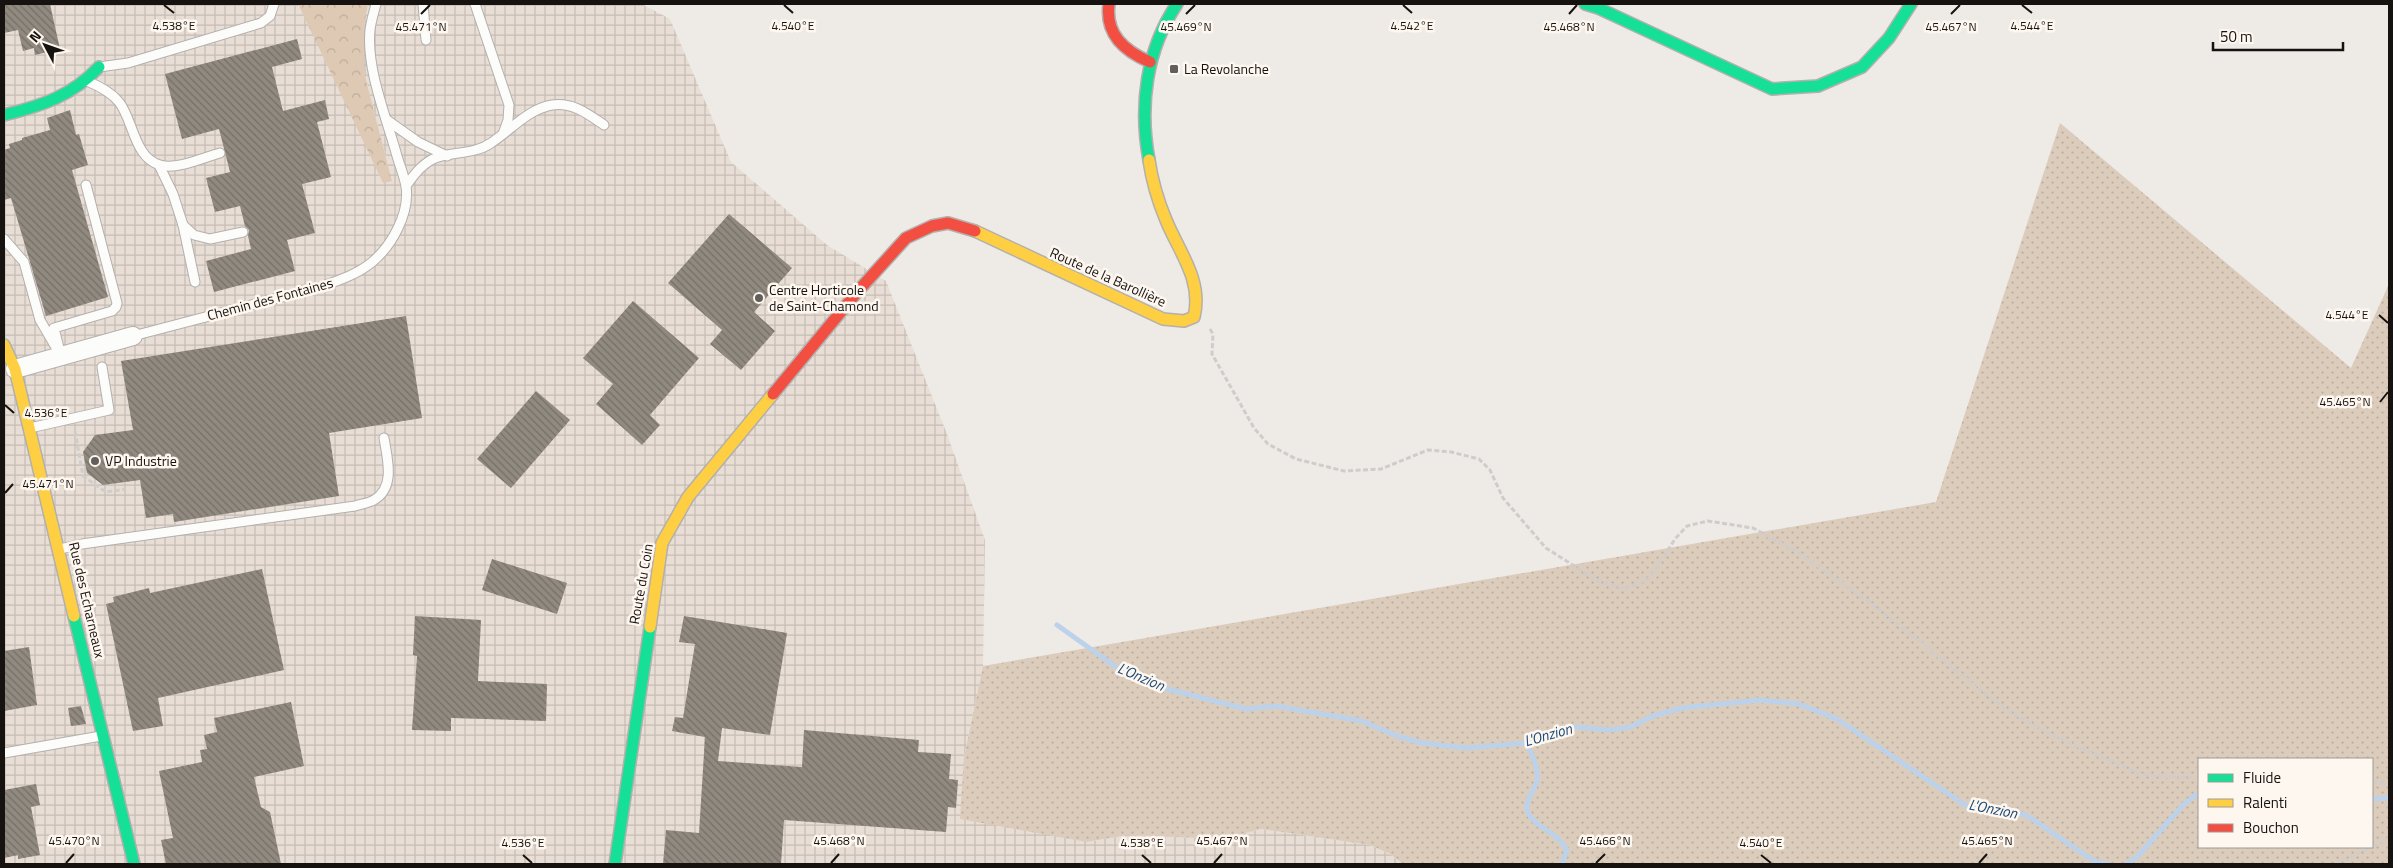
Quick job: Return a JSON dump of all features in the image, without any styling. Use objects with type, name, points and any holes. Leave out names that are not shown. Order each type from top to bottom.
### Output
[{"type":"main road","points":[[1109,4],[1107,12],[1110,28],[1117,41],[1138,58],[1150,62]]},
{"type":"main road","points":[[1177,4],[1160,32],[1150,62],[1144,96],[1144,132],[1149,166],[1165,219],[1195,282],[1198,306]]},
{"type":"main road","points":[[1586,4],[1772,89],[1818,86],[1862,67],[1889,38],[1911,4]]},
{"type":"main road","points":[[4,115],[51,103],[71,93],[87,81],[99,67]]},
{"type":"main road","name":"Route de la Barollière","points":[[862,286],[906,238],[932,226],[948,223],[967,227],[1163,319],[1184,321],[1194,316],[1198,306]]},
{"type":"main road","name":"Route du Coin","points":[[615,864],[662,543],[688,496],[862,286]]},
{"type":"main road","name":"Rue des Echarneaux","points":[[4,346],[15,369],[30,428],[134,864]]},
{"type":"street","name":"Chemin des Fontaines","points":[[15,369],[133,336]]},
{"type":"lane","points":[[99,67],[137,61],[261,23],[270,16],[274,4]]},
{"type":"lane","name":"Chemin des Fontaines","points":[[133,336],[320,287],[347,277],[371,263],[388,245],[399,225],[405,206],[406,186],[387,120],[372,56],[370,31],[376,4]]},
{"type":"lane","points":[[423,4],[426,40]]},
{"type":"lane","points":[[475,4],[509,105],[508,120],[503,134]]},
{"type":"lane","points":[[87,81],[100,87],[121,104],[142,149],[148,158],[159,165],[173,166],[220,153]]},
{"type":"lane","points":[[406,186],[422,167],[433,159],[476,150],[490,144],[533,112],[552,105],[580,108],[604,125]]},
{"type":"lane","points":[[387,120],[418,142],[447,156]]},
{"type":"lane","points":[[159,165],[173,194],[183,225],[195,282]]},
{"type":"lane","points":[[61,356],[54,328],[112,311],[116,308],[117,303],[86,185]]},
{"type":"lane","points":[[183,225],[194,235],[210,239],[243,232]]},
{"type":"lane","points":[[4,239],[24,262],[40,320],[61,356]]},
{"type":"lane","points":[[30,428],[109,410],[102,367]]},
{"type":"lane","points":[[60,550],[82,544],[355,506],[375,500],[385,489],[389,475],[384,438]]},
{"type":"lane","points":[[4,753],[104,736]]},
{"type":"path","points":[[1198,306],[1212,334],[1212,354],[1254,428],[1268,444],[1296,459],[1344,471],[1381,469],[1428,450],[1451,452],[1479,459],[1490,470],[1503,498],[1546,548],[1598,581],[1626,589],[1650,578],[1675,539],[1688,526],[1708,521],[1752,528],[1800,553],[1876,608],[2006,709],[2050,734],[2140,774],[2198,777]]},
{"type":"path","points":[[73,418],[83,476],[106,492],[126,489]]},
{"type":"path","points":[[2373,782],[2389,784]]},
{"type":"path","points":[[2373,845],[2389,839]]},
{"type":"path","points":[[2336,864],[2367,848]]},
{"type":"shaded area","points":[[4,4],[298,4],[392,181],[364,72],[364,27],[368,4],[642,4],[670,19],[731,162],[827,245],[886,281],[947,434],[985,540],[983,666],[964,757],[1087,842],[1127,835],[1223,839],[1261,829],[1370,845],[1390,854],[1403,864],[4,864]]},
{"type":"shaded area","points":[[2060,123],[2351,368],[2389,284],[2389,864],[1403,864],[1390,854],[1370,845],[1261,829],[1223,839],[1127,835],[1087,842],[960,819],[964,757],[983,666],[1936,502]]},
{"type":"green space","points":[[298,4],[368,4],[364,27],[364,72],[392,181],[383,183]]},
{"type":"building","points":[[4,4],[50,4],[60,49],[35,55],[34,48],[23,51],[18,30],[4,33]]},
{"type":"building","points":[[297,39],[302,59],[272,67],[283,111],[325,100],[329,119],[317,122],[331,177],[302,184],[315,233],[287,240],[295,271],[214,292],[206,261],[251,249],[248,236],[249,230],[245,226],[240,206],[215,212],[206,178],[230,172],[219,129],[182,139],[165,74]]},
{"type":"building","points":[[70,110],[76,135],[79,134],[88,165],[72,170],[108,297],[46,316],[11,198],[4,200],[4,150],[10,148],[9,144],[22,140],[22,138],[50,130],[47,118]]},
{"type":"building","points":[[729,214],[792,268],[754,312],[775,331],[741,370],[710,344],[722,330],[668,283]]},
{"type":"building","points":[[633,301],[699,358],[650,415],[660,425],[642,445],[596,404],[613,384],[583,358]]},
{"type":"building","points":[[406,316],[422,418],[329,433],[339,496],[174,522],[173,514],[146,518],[140,480],[103,485],[87,473],[83,452],[95,435],[133,430],[121,361]]},
{"type":"building","points":[[536,391],[570,420],[511,488],[477,459]]},
{"type":"building","points":[[492,559],[567,583],[557,614],[482,590]]},
{"type":"building","points":[[262,569],[284,670],[158,698],[163,726],[133,731],[106,604],[114,602],[113,597],[149,588],[150,593]]},
{"type":"building","points":[[415,616],[481,620],[478,681],[547,684],[546,721],[451,718],[451,731],[412,730],[417,656],[413,655]]},
{"type":"building","points":[[684,616],[787,633],[770,735],[722,728],[718,761],[802,767],[804,730],[919,740],[918,752],[951,754],[949,779],[958,780],[956,808],[948,807],[946,832],[784,820],[781,864],[663,864],[666,830],[699,833],[705,737],[672,731],[675,717],[683,718],[695,644],[679,642]]},
{"type":"building","points":[[29,647],[37,705],[4,711],[4,651]]},
{"type":"building","points":[[291,702],[304,766],[254,777],[261,807],[270,812],[281,864],[166,864],[161,840],[173,838],[159,771],[202,762],[200,750],[207,749],[204,735],[217,732],[214,718]]},
{"type":"building","points":[[81,706],[86,724],[71,726],[68,708]]},
{"type":"building","points":[[36,784],[40,805],[31,807],[40,855],[18,859],[18,855],[4,858],[4,790]]},
{"type":"waterway","name":"L'Onzion","points":[[1057,625],[1123,672],[1156,686],[1246,709],[1276,706],[1362,721],[1397,736],[1422,743],[1466,748],[1527,743],[1566,728],[1610,730],[1630,727],[1653,716],[1682,708],[1760,700],[1799,704],[1837,719],[1965,805],[2026,815],[2094,861],[2108,864]]},
{"type":"waterway","points":[[1527,743],[1537,771],[1536,784],[1527,805],[1528,813],[1531,818],[1557,838],[1567,850],[1562,864]]},
{"type":"waterway","name":"L'Onzion","points":[[2126,864],[2137,857],[2184,804],[2198,794]]},
{"type":"waterway","name":"L'Onzion","points":[[2373,799],[2389,798]]},
{"type":"traffic: fast","points":[[1149,160],[1145,119],[1148,79],[1158,40],[1177,4]]},
{"type":"traffic: fast","points":[[1585,4],[1598,8],[1772,89],[1818,86],[1862,67],[1889,38],[1911,4]]},
{"type":"traffic: fast","points":[[4,115],[43,104],[67,93],[99,67]]},
{"type":"traffic: fast","points":[[74,616],[134,864]]},
{"type":"traffic: fast","points":[[615,864],[650,627]]},
{"type":"traffic: slow","points":[[975,231],[1163,319],[1184,321],[1194,317],[1196,304],[1193,278],[1160,206],[1149,160]]},
{"type":"traffic: slow","points":[[4,345],[15,369],[74,616]]},
{"type":"traffic: slow","points":[[650,627],[662,543],[688,497],[773,394]]},
{"type":"traffic: jam","points":[[1109,4],[1110,24],[1113,33],[1132,53],[1150,62]]},
{"type":"traffic: jam","points":[[773,394],[858,291],[906,238],[932,226],[948,223],[975,231]]},
{"type":"place","name":"La Revolanche","points":[[1174,69]]},
{"type":"place","name":"Centre Horticole de Saint-Chamond","points":[[759,298]]},
{"type":"place","name":"VP Industrie","points":[[95,461]]}]
